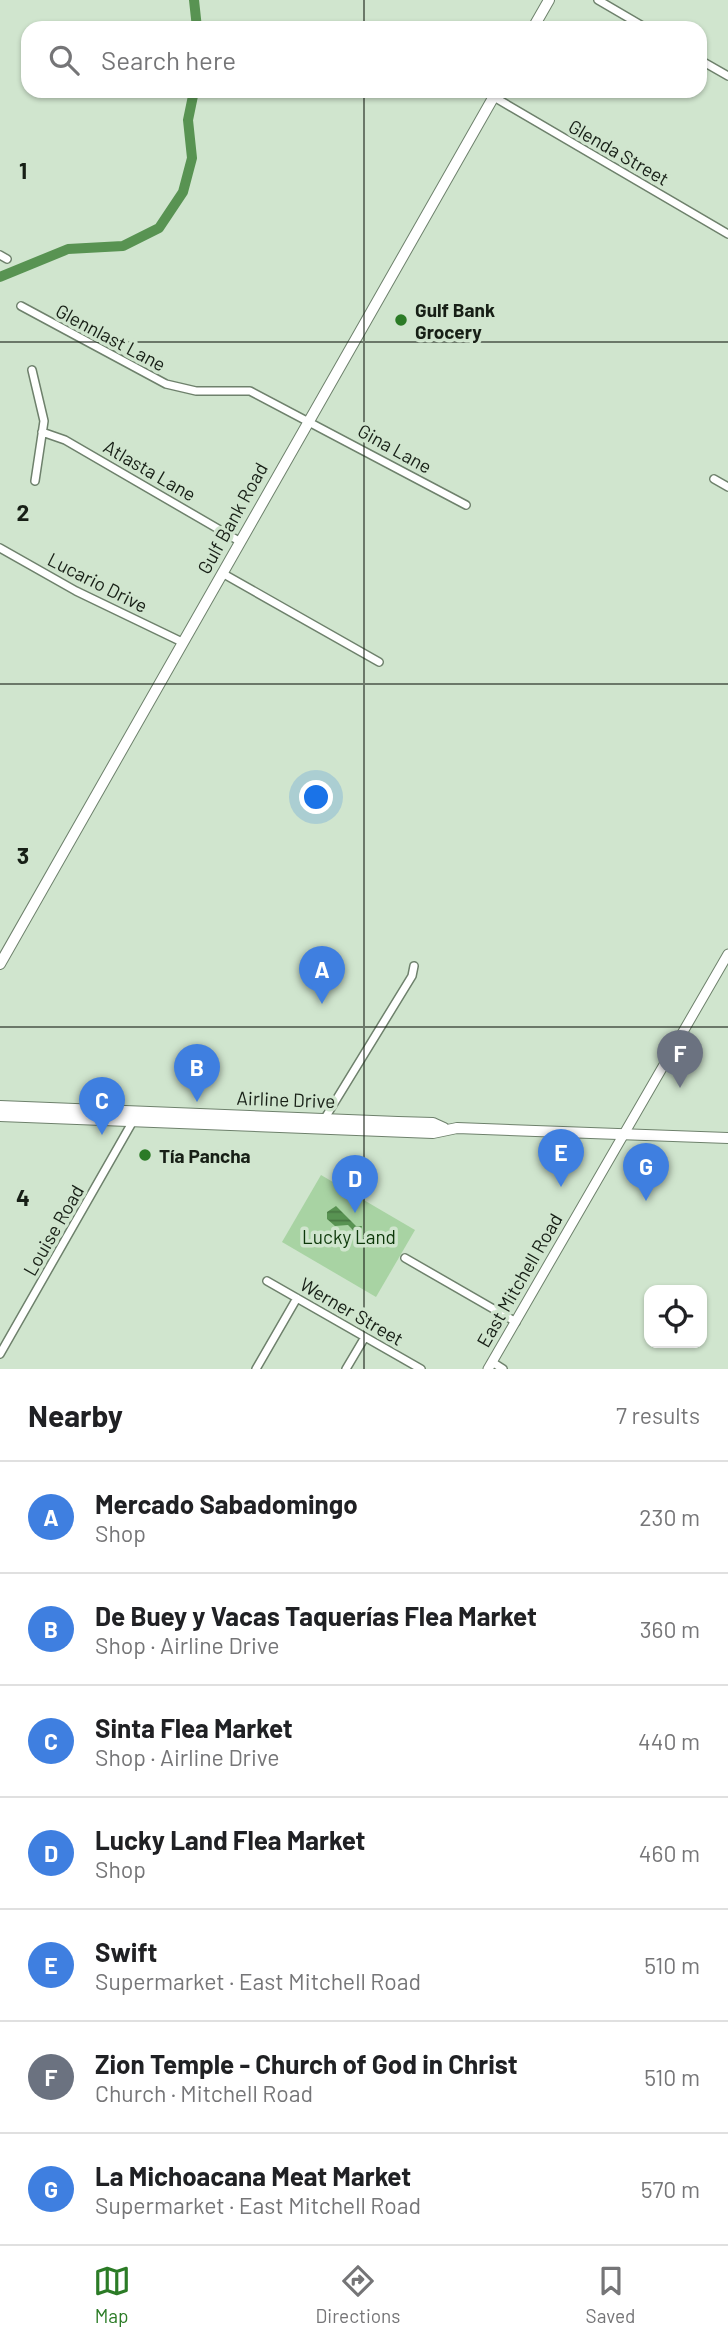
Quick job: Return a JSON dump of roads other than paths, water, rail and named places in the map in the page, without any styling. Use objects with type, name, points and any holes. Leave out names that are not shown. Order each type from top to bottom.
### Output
[{"type":"main road","points":[[537,21],[550,0]]},
{"type":"main road","name":"Gulf Bank Road","points":[[0,964],[307,420],[493,98]]},
{"type":"main road","name":"Airline Drive","points":[[0,1106],[433,1123],[444,1128],[623,1136],[728,1138]]},
{"type":"main road","name":"Airline Drive","points":[[0,1116],[433,1133],[444,1128]]},
{"type":"main road","points":[[325,1118],[334,1129]]},
{"type":"street","points":[[598,0],[634,21]]},
{"type":"street","points":[[707,64],[728,76]]},
{"type":"street","name":"Glenda Street","points":[[502,98],[728,234]]},
{"type":"street","name":"Glennlast Lane","points":[[21,306],[158,381],[196,391],[250,391],[307,420]]},
{"type":"street","points":[[32,370],[44,421],[35,481]]},
{"type":"street","name":"Gina Lane","points":[[307,420],[466,505]]},
{"type":"street","name":"Atlasta Lane","points":[[43,432],[65,440],[239,541]]},
{"type":"street","points":[[714,479],[728,487]]},
{"type":"street","name":"Lucario Drive","points":[[0,548],[76,591],[182,642]]},
{"type":"street","points":[[222,573],[379,662]]},
{"type":"street","name":"East Mitchell Road","points":[[490,1366],[728,954]]},
{"type":"street","points":[[325,1118],[405,988],[414,966]]},
{"type":"street","name":"Louise Road","points":[[0,1354],[132,1121]]},
{"type":"street","points":[[405,1258],[516,1321]]},
{"type":"street","name":"Werner Street","points":[[267,1281],[421,1369]]},
{"type":"street","points":[[256,1369],[297,1298]]},
{"type":"street","points":[[346,1369],[365,1337]]},
{"type":"street","points":[[490,1366],[503,1369]]},
{"type":"waterway","points":[[194,0],[196,21]]},
{"type":"waterway","points":[[0,277],[68,249],[123,246],[159,228],[183,192],[192,158],[188,120],[193,98]]},
{"type":"place","name":"Gulf Bank Grocery","points":[[401,320]]},
{"type":"place","name":"Mercado Sabadomingo","points":[[322,1004]]},
{"type":"place","name":"Zion Temple - Church of God in Christ","points":[[680,1088]]},
{"type":"place","name":"De Buey y Vacas Taquerías Flea Market","points":[[197,1102]]},
{"type":"place","name":"Sinta Flea Market","points":[[102,1135]]},
{"type":"place","name":"Tía Pancha","points":[[145,1155]]},
{"type":"place","name":"Swift","points":[[561,1187]]},
{"type":"place","name":"La Michoacana Meat Market","points":[[646,1201]]},
{"type":"place","name":"Lucky Land Flea Market","points":[[355,1213]]},
{"type":"park label","name":"Lucky Land","points":[[349,1236]]}]
